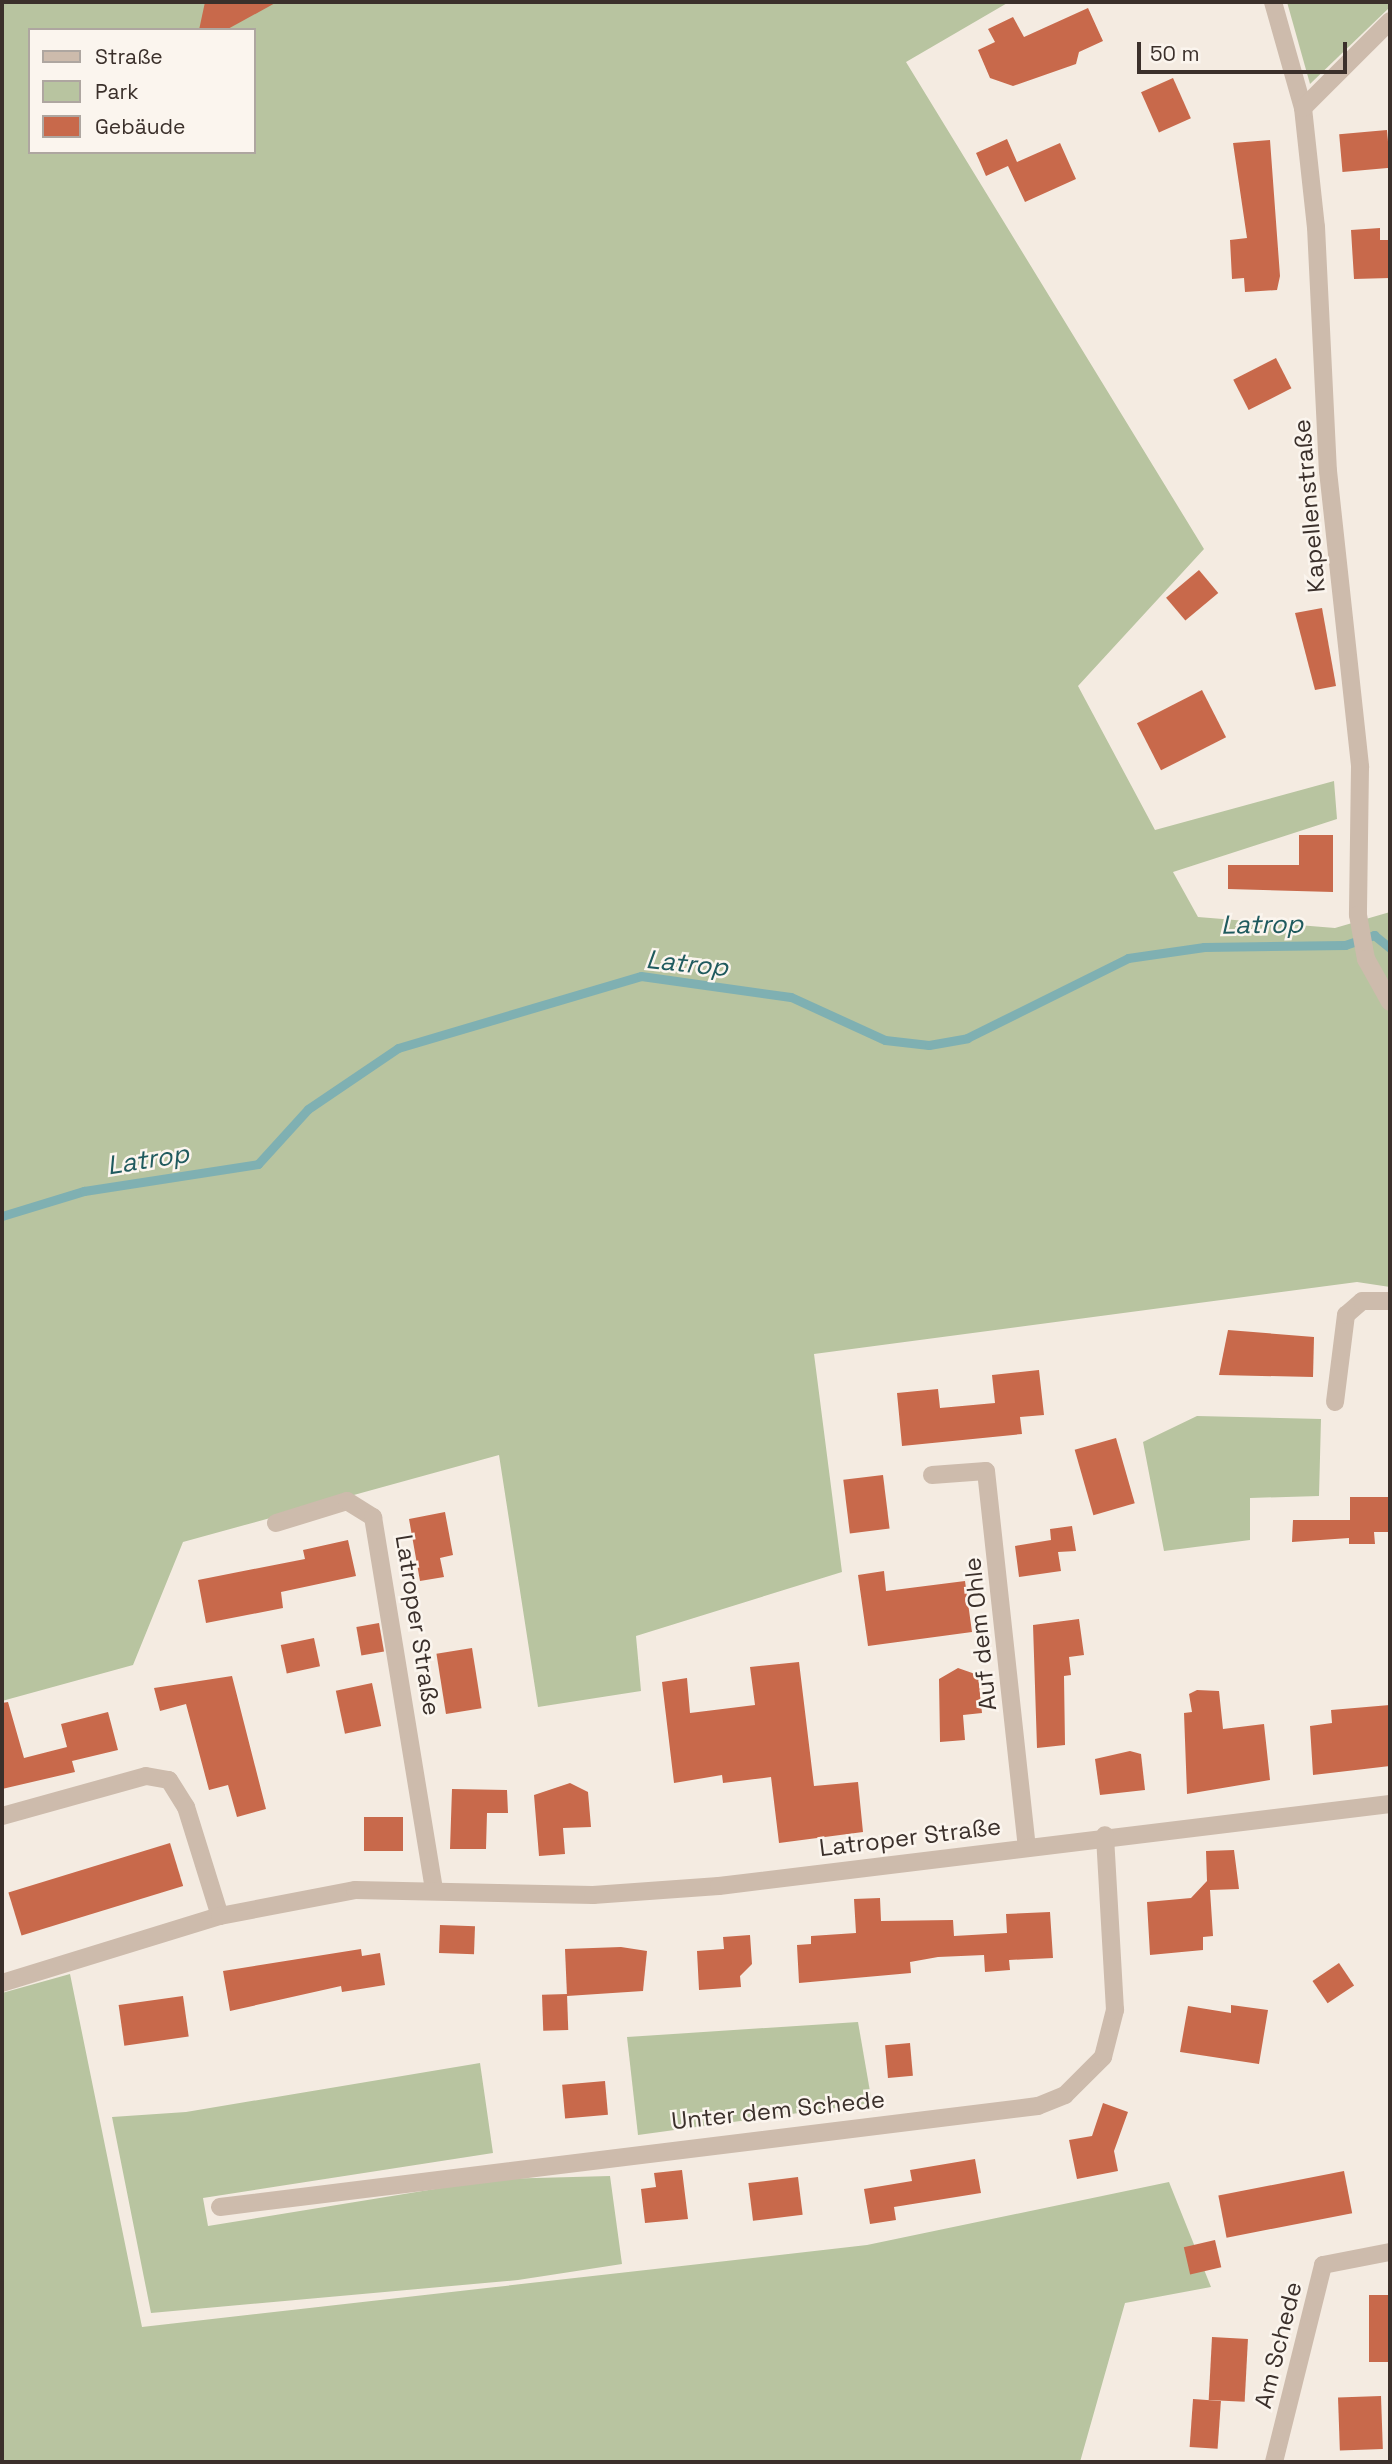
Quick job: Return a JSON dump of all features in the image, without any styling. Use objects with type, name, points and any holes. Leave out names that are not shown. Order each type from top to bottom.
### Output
[{"type":"street","name":"Kapellenstraße","points":[[1273,2],[1303,108],[1316,227],[1328,471],[1360,767],[1358,915],[1363,950],[1390,1002]]},
{"type":"street","points":[[1303,108],[1390,21]]},
{"type":"street","points":[[1335,1402],[1346,1315],[1362,1301],[1390,1301]]},
{"type":"street","name":"Auf dem Ohle","points":[[932,1475],[986,1471],[1027,1846]]},
{"type":"street","name":"Latroper Straße","points":[[276,1523],[346,1501],[373,1517],[434,1888]]},
{"type":"street","points":[[2,1816],[146,1776],[169,1780],[186,1807],[220,1916]]},
{"type":"street","name":"Latroper Straße","points":[[2,1983],[220,1916],[355,1890],[434,1888],[593,1895],[719,1886],[1105,1835],[1390,1804]]},
{"type":"street","name":"Unter dem Schede","points":[[220,2207],[1038,2106],[1065,2095],[1103,2057],[1115,2010],[1105,1835]]},
{"type":"street","name":"Am Schede","points":[[1275,2462],[1323,2265],[1390,2252]]},
{"type":"green space","points":[[2,2],[1009,2],[906,62],[1204,549],[1078,686],[1155,830],[1334,781],[1337,819],[1173,872],[1198,917],[1335,928],[1390,912],[1390,1287],[1357,1282],[814,1354],[842,1572],[636,1636],[641,1691],[538,1707],[499,1455],[183,1542],[133,1665],[2,1701]]},
{"type":"green space","points":[[1287,2],[1390,2],[1390,7],[1310,84]]},
{"type":"green space","points":[[1197,1416],[1321,1419],[1319,1496],[1250,1498],[1250,1540],[1164,1551],[1143,1442]]},
{"type":"green space","points":[[70,1974],[142,2327],[867,2245],[1169,2182],[1211,2287],[1125,2303],[1080,2462],[2,2462],[2,1993]]},
{"type":"green space","points":[[858,2022],[872,2103],[638,2135],[627,2037]]},
{"type":"green space","points":[[480,2063],[493,2153],[203,2198],[208,2226],[496,2179],[610,2176],[622,2264],[518,2280],[151,2313],[112,2117],[186,2112]]},
{"type":"building","points":[[205,2],[277,2],[230,28],[199,28]]},
{"type":"building","points":[[1088,8],[1103,41],[1079,52],[1076,64],[1013,86],[990,78],[978,50],[995,42],[988,29],[1013,17],[1024,37]]},
{"type":"building","points":[[1173,78],[1191,118],[1159,132],[1141,92]]},
{"type":"building","points":[[1387,130],[1390,168],[1342,172],[1339,134]]},
{"type":"building","points":[[1007,139],[1017,162],[1060,143],[1076,179],[1025,202],[1008,166],[986,176],[976,153]]},
{"type":"building","points":[[1270,140],[1280,276],[1277,290],[1245,292],[1244,278],[1232,279],[1230,240],[1247,238],[1233,143]]},
{"type":"building","points":[[1380,228],[1380,240],[1390,240],[1390,278],[1354,279],[1351,230]]},
{"type":"building","points":[[1276,358],[1291,388],[1249,410],[1233,380]]},
{"type":"building","points":[[1199,570],[1218,593],[1185,621],[1166,598]]},
{"type":"building","points":[[1322,608],[1336,686],[1315,690],[1295,613]]},
{"type":"building","points":[[1202,690],[1226,737],[1161,770],[1137,723]]},
{"type":"building","points":[[1299,835],[1333,835],[1333,892],[1228,889],[1228,865],[1299,865]]},
{"type":"building","points":[[1228,1330],[1314,1337],[1313,1377],[1219,1375]]},
{"type":"building","points":[[1039,1370],[1044,1415],[1020,1417],[1022,1434],[902,1446],[897,1393],[938,1389],[940,1408],[995,1403],[992,1375]]},
{"type":"building","points":[[1116,1438],[1135,1503],[1093,1515],[1075,1450]]},
{"type":"building","points":[[883,1475],[890,1529],[850,1533],[843,1480]]},
{"type":"building","points":[[1350,1497],[1390,1497],[1390,1532],[1374,1532],[1375,1544],[1349,1544],[1349,1538],[1292,1542],[1293,1520],[1350,1520]]},
{"type":"building","points":[[445,1512],[453,1555],[440,1558],[444,1577],[420,1581],[409,1519]]},
{"type":"building","points":[[1072,1526],[1076,1551],[1058,1552],[1061,1571],[1019,1577],[1015,1546],[1051,1540],[1050,1529]]},
{"type":"building","points":[[348,1540],[356,1576],[281,1592],[283,1608],[206,1623],[198,1580],[305,1559],[303,1550]]},
{"type":"building","points":[[884,1571],[886,1591],[965,1581],[972,1632],[868,1646],[858,1575]]},
{"type":"building","points":[[1079,1619],[1084,1655],[1069,1657],[1071,1675],[1064,1676],[1065,1745],[1037,1748],[1033,1625]]},
{"type":"building","points":[[379,1623],[384,1652],[361,1656],[356,1627]]},
{"type":"building","points":[[314,1638],[320,1666],[287,1673],[281,1645]]},
{"type":"building","points":[[472,1648],[482,1708],[446,1714],[436,1654]]},
{"type":"building","points":[[799,1662],[814,1786],[858,1782],[863,1832],[779,1843],[771,1777],[723,1783],[722,1775],[674,1783],[662,1682],[687,1678],[690,1713],[755,1705],[750,1667]]},
{"type":"building","points":[[958,1668],[978,1675],[982,1713],[963,1715],[965,1740],[940,1742],[939,1679]]},
{"type":"building","points":[[232,1676],[266,1809],[237,1817],[228,1785],[209,1790],[186,1704],[160,1711],[154,1688]]},
{"type":"building","points":[[372,1683],[381,1726],[345,1734],[336,1691]]},
{"type":"building","points":[[1197,1690],[1219,1691],[1223,1729],[1264,1724],[1270,1780],[1187,1794],[1184,1713],[1192,1712],[1189,1694]]},
{"type":"building","points":[[8,1702],[24,1758],[67,1747],[61,1724],[108,1712],[118,1750],[72,1761],[75,1772],[2,1789],[2,1703]]},
{"type":"building","points":[[1390,1705],[1390,1766],[1313,1775],[1310,1726],[1332,1723],[1331,1710]]},
{"type":"building","points":[[1130,1751],[1141,1754],[1145,1790],[1100,1795],[1095,1759]]},
{"type":"building","points":[[570,1783],[588,1792],[591,1827],[563,1828],[565,1854],[539,1856],[534,1795]]},
{"type":"building","points":[[452,1789],[507,1790],[508,1813],[487,1813],[486,1849],[450,1849]]},
{"type":"building","points":[[364,1817],[403,1817],[403,1851],[364,1851]]},
{"type":"building","points":[[170,1843],[183,1886],[22,1935],[8,1892]]},
{"type":"building","points":[[1234,1850],[1239,1889],[1210,1890],[1213,1936],[1203,1937],[1203,1950],[1150,1955],[1147,1902],[1191,1898],[1207,1881],[1206,1851]]},
{"type":"building","points":[[880,1898],[881,1921],[953,1920],[954,1936],[1007,1933],[1006,1914],[1050,1912],[1053,1958],[1009,1960],[1010,1970],[985,1972],[984,1955],[938,1957],[910,1962],[911,1973],[799,1983],[797,1945],[811,1944],[811,1936],[856,1933],[854,1899]]},
{"type":"building","points":[[440,1925],[475,1926],[474,1954],[439,1953]]},
{"type":"building","points":[[750,1935],[752,1964],[740,1976],[741,1987],[699,1990],[697,1951],[724,1949],[723,1937]]},
{"type":"building","points":[[621,1947],[647,1951],[643,1991],[567,1996],[565,1949]]},
{"type":"building","points":[[361,1949],[362,1956],[380,1953],[385,1985],[342,1992],[341,1986],[230,2011],[223,1971]]},
{"type":"building","points":[[1339,1963],[1354,1985],[1328,2003],[1312,1981]]},
{"type":"building","points":[[567,1994],[568,2030],[543,2031],[542,1995]]},
{"type":"building","points":[[183,1996],[189,2037],[124,2046],[119,2005]]},
{"type":"building","points":[[1231,2005],[1268,2010],[1259,2064],[1180,2052],[1188,2006],[1231,2013]]},
{"type":"building","points":[[910,2043],[913,2076],[888,2078],[885,2045]]},
{"type":"building","points":[[605,2081],[608,2115],[565,2119],[562,2085]]},
{"type":"building","points":[[1103,2103],[1128,2112],[1114,2151],[1118,2171],[1077,2179],[1069,2140],[1092,2136]]},
{"type":"building","points":[[975,2159],[981,2193],[894,2207],[896,2220],[870,2224],[864,2189],[912,2181],[910,2170]]},
{"type":"building","points":[[682,2170],[688,2219],[645,2223],[641,2189],[656,2187],[654,2173]]},
{"type":"building","points":[[1344,2171],[1352,2213],[1227,2238],[1218,2195]]},
{"type":"building","points":[[798,2177],[803,2215],[753,2221],[748,2183]]},
{"type":"building","points":[[1215,2240],[1221,2267],[1190,2274],[1184,2247]]},
{"type":"building","points":[[1369,2295],[1390,2295],[1390,2362],[1369,2362]]},
{"type":"building","points":[[1212,2337],[1248,2339],[1245,2402],[1209,2400]]},
{"type":"building","points":[[1381,2396],[1383,2449],[1340,2450],[1338,2398]]},
{"type":"building","points":[[1193,2399],[1221,2401],[1218,2449],[1190,2447]]},
{"type":"waterway","name":"Latrop","points":[[2,1216],[84,1191],[258,1164],[308,1109],[398,1048],[641,976],[791,997],[885,1040],[929,1045],[967,1038],[1128,958],[1204,947],[1345,945],[1374,935],[1390,948]]}]
